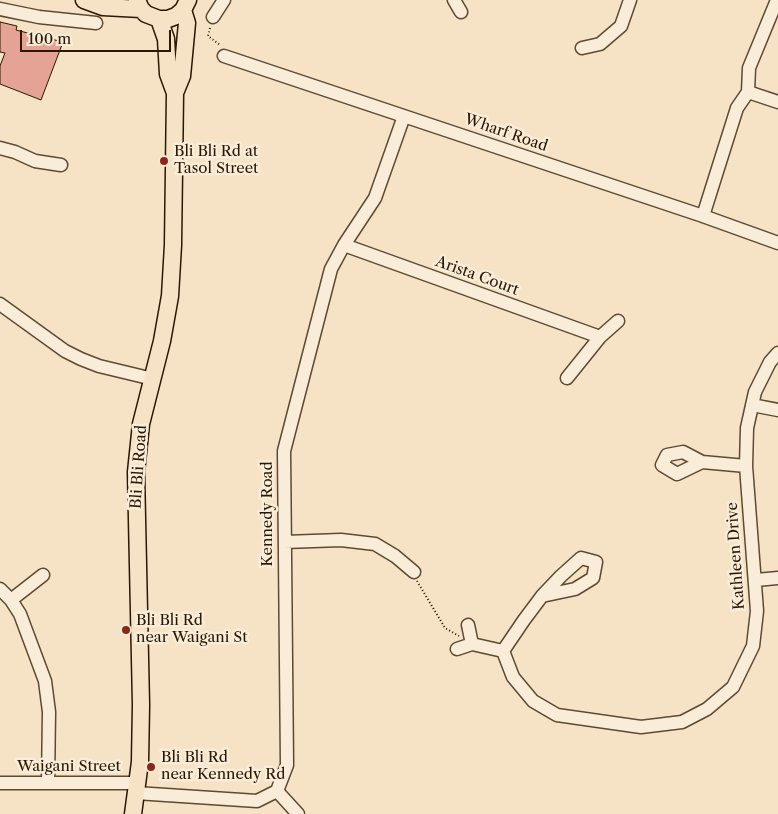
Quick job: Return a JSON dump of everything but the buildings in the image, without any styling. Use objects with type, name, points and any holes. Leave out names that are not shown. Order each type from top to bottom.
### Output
[{"type":"main road","points":[[84,0],[103,7],[139,4],[146,14],[159,19],[168,19],[176,16],[185,5]]},
{"type":"main road","name":"Bli Bli Road","points":[[133,814],[137,788],[141,705],[136,472],[141,424],[167,317],[171,282],[175,92],[182,76],[187,24],[185,5]]},
{"type":"main road","name":"Bli Bli Road","points":[[159,19],[166,39],[168,74],[175,92]]},
{"type":"street","points":[[213,16],[224,0]]},
{"type":"street","points":[[454,0],[461,12]]},
{"type":"street","points":[[582,48],[600,44],[621,26],[630,0]]},
{"type":"street","points":[[703,216],[737,108],[748,92],[749,68],[777,0]]},
{"type":"street","points":[[0,9],[39,17],[96,23]]},
{"type":"street","name":"Wharf Road","points":[[224,56],[703,216],[778,243]]},
{"type":"street","points":[[748,92],[778,102]]},
{"type":"street","name":"Kennedy Road","points":[[277,791],[287,765],[284,451],[331,269],[344,245],[375,198],[404,116]]},
{"type":"street","points":[[0,148],[15,152],[35,162],[61,165]]},
{"type":"street","name":"Arista Court","points":[[344,245],[600,338]]},
{"type":"street","points":[[0,304],[65,351],[81,359],[99,366],[153,378]]},
{"type":"street","points":[[567,378],[600,338],[618,321]]},
{"type":"street","name":"Kathleen Drive","points":[[504,651],[513,677],[533,701],[557,715],[641,727],[682,722],[707,710],[733,687],[752,646],[757,611],[746,466],[747,428],[755,392],[770,362],[778,353]]},
{"type":"street","points":[[752,405],[778,410]]},
{"type":"street","points":[[702,462],[746,466]]},
{"type":"street","points":[[285,542],[341,540],[375,544],[396,556],[414,572]]},
{"type":"street","points":[[11,600],[43,575]]},
{"type":"street","points":[[756,580],[778,578]]},
{"type":"street","points":[[0,589],[11,600],[20,614],[48,691],[48,783]]},
{"type":"street","points":[[457,649],[472,644],[504,651],[542,596]]},
{"type":"street","points":[[468,625],[472,644]]},
{"type":"street","name":"Waigani Street","points":[[0,783],[48,783],[137,788]]},
{"type":"street","points":[[137,788],[257,801],[277,791],[298,814]]},
{"type":"path","points":[[213,16],[208,36],[223,47],[224,56]]},
{"type":"path","points":[[414,572],[418,583],[444,628],[472,644]]},
{"type":"place","name":"Bli Bli Rd at Tasol Street","points":[[164,161]]},
{"type":"place","name":"Bli Bli Rd near Waigani St","points":[[126,630]]},
{"type":"place","name":"Bli Bli Rd near Kennedy Rd","points":[[151,767]]}]
